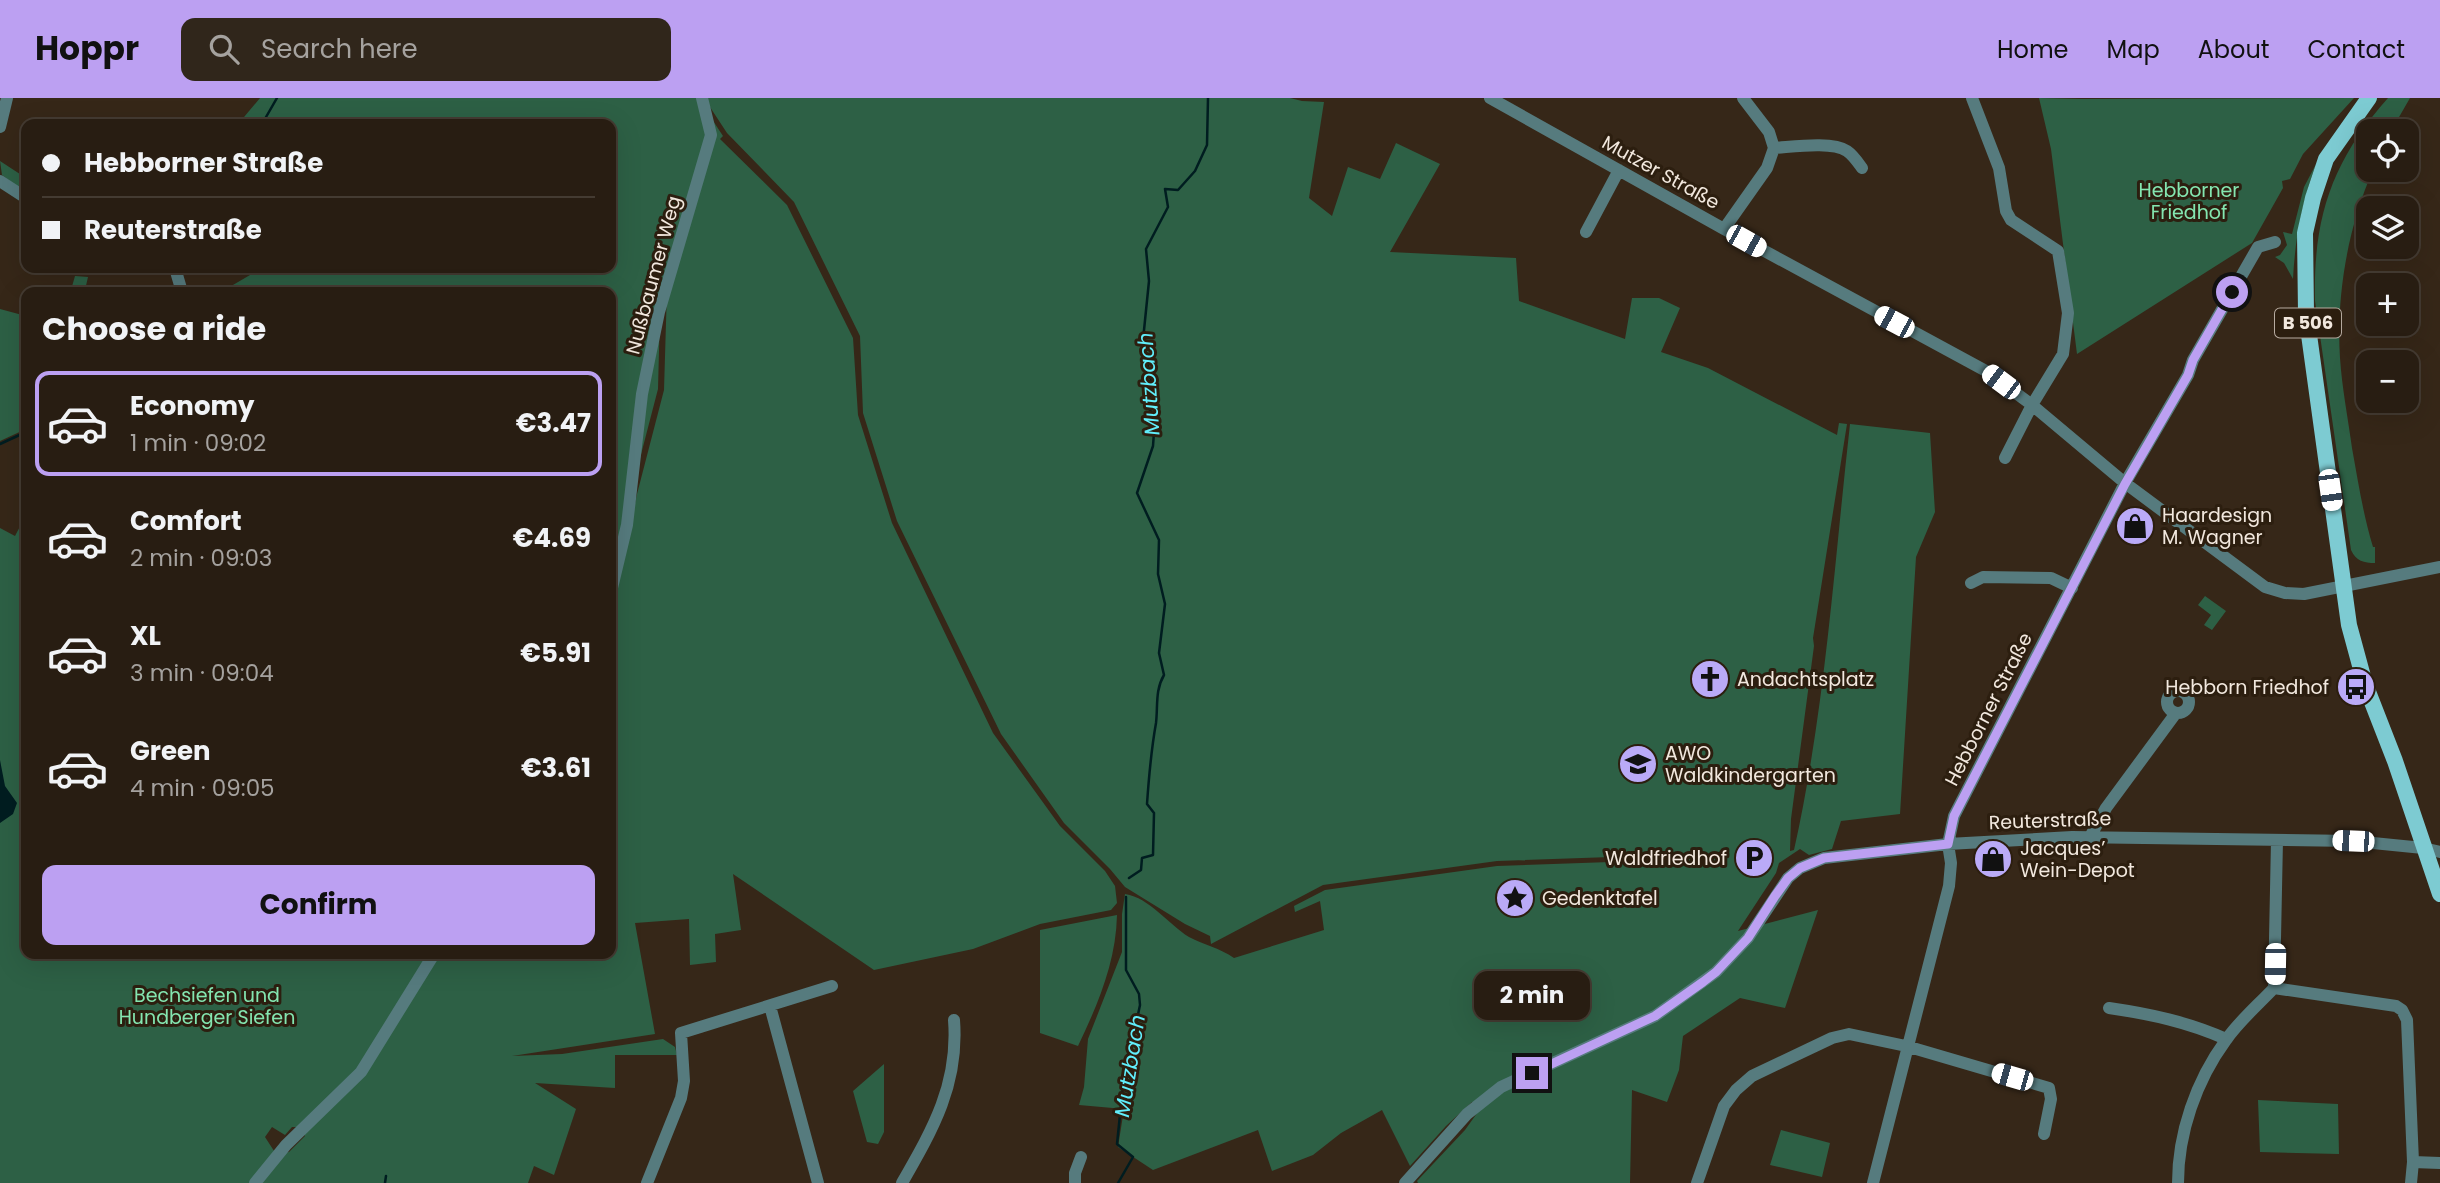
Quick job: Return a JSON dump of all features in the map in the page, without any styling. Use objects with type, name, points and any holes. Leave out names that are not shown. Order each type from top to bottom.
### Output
[{"type":"main road","name":"B 506","points":[[2369,98],[2326,159],[2313,198],[2305,233],[2306,313],[2347,618],[2365,684],[2395,761],[2440,894]]},
{"type":"street","name":"Nußbaumer Weg","points":[[616,571],[627,525],[642,394],[659,312],[712,135],[702,98]]},
{"type":"street","points":[[1724,229],[1767,168],[1774,148],[1769,132],[1743,98]]},
{"type":"street","points":[[1972,98],[1999,168],[2006,211],[2011,220],[2057,251],[2068,313],[2063,354],[2032,405],[2005,458]]},
{"type":"street","name":"Mutzer Straße","points":[[1494,99],[1724,229],[1986,371],[2032,405],[2125,484],[2265,587],[2285,593],[2304,594],[2440,566]]},
{"type":"street","points":[[0,127],[4,106]]},
{"type":"street","points":[[1774,148],[1834,146],[1854,156],[1862,168]]},
{"type":"street","points":[[1586,232],[1619,170]]},
{"type":"street","points":[[0,181],[21,195]]},
{"type":"street","name":"Hebborner Straße","points":[[1873,1183],[1949,886],[1951,863],[1948,844],[1954,816],[2125,484],[2188,375],[2193,360],[2258,247],[2275,242]]},
{"type":"street","points":[[1971,583],[1983,576],[2050,578],[2073,588]]},
{"type":"street","points":[[2090,837],[2106,808],[2176,713]]},
{"type":"street","name":"Reuterstraße","points":[[1405,1183],[1468,1114],[1502,1087],[1655,1016],[1716,972],[1748,938],[1782,887],[1800,868],[1824,858],[1948,844],[2090,837],[2353,841],[2440,852]]},
{"type":"street","points":[[2178,1183],[2178,1158],[2191,1108],[2205,1074],[2226,1039],[2274,988],[2277,839]]},
{"type":"street","points":[[255,1183],[286,1145],[361,1072],[431,959]]},
{"type":"street","points":[[647,1183],[681,1098],[684,1082],[681,1033],[832,986]]},
{"type":"street","points":[[2274,988],[2396,1006],[2402,1010],[2407,1020],[2413,1162],[2411,1183]]},
{"type":"street","points":[[770,1006],[818,1183]]},
{"type":"street","points":[[2109,1008],[2172,1019],[2226,1039]]},
{"type":"street","points":[[902,1183],[944,1103],[956,1043],[954,1020]]},
{"type":"street","points":[[1697,1183],[1724,1106],[1736,1090],[1752,1076],[1832,1038],[1849,1034],[1906,1046],[2049,1088],[2051,1099],[2044,1134]]},
{"type":"street","points":[[1075,1183],[1075,1173],[1081,1157]]},
{"type":"street","points":[[2413,1162],[2440,1163]]},
{"type":"green space","name":"Bechsiefen und Hundberger Siefen","points":[[260,98],[698,98],[723,136],[720,139],[787,205],[853,338],[858,415],[892,523],[993,733],[1060,826],[1105,871],[1115,886],[1117,903],[1111,910],[1040,924],[973,949],[874,970],[733,874],[741,930],[715,934],[716,962],[690,965],[689,919],[635,923],[655,1034],[512,1056],[562,1054],[663,1039],[675,1047],[677,1055],[615,1055],[615,1088],[535,1083],[576,1109],[554,1175],[534,1166],[528,1183],[0,1183],[0,528],[15,536],[21,525],[21,959],[616,959],[616,591],[664,390],[667,289],[660,312],[658,389],[631,493],[616,565],[616,287],[230,287],[253,273],[616,273],[616,119],[242,119]],"holes":[[[272,1127],[285,1135],[292,1127],[300,1127],[305,1136],[289,1152],[276,1154],[265,1137]]]},
{"type":"green space","points":[[704,98],[1290,98],[1324,102],[1309,198],[1332,216],[1348,167],[1380,179],[1396,143],[1440,164],[1390,252],[1516,258],[1519,301],[1625,339],[1632,298],[1659,298],[1680,308],[1661,352],[1708,368],[1837,435],[1839,423],[1847,424],[1813,638],[1791,819],[1790,851],[1794,850],[1814,745],[1850,424],[1930,433],[1935,512],[1916,557],[1900,814],[1841,821],[1832,849],[1809,855],[1800,849],[1779,863],[1776,873],[1738,931],[1818,910],[1785,1008],[1740,998],[1683,1036],[1679,1070],[1667,1102],[1632,1090],[1630,1183],[1418,1183],[1480,1109],[1472,1102],[1410,1166],[1382,1110],[1341,1133],[1313,1155],[1272,1171],[1258,1130],[1153,1170],[1118,1147],[1124,1109],[1079,1105],[1084,1087],[1088,1039],[1122,952],[1125,894],[1151,906],[1189,937],[1234,958],[1324,930],[1320,901],[1295,912],[1294,906],[1325,890],[1497,866],[1697,859],[1698,854],[1497,861],[1323,885],[1211,944],[1210,936],[1125,887],[1064,823],[1001,734],[897,521],[863,413],[860,336],[794,202],[727,133]]},
{"type":"green space","name":"Hebborner Friedhof","points":[[2039,98],[2354,98],[2303,154],[2290,179],[2282,181],[2283,188],[2252,243],[2077,354],[2051,149]]},
{"type":"green space","points":[[2388,98],[2410,98],[2398,119],[2371,119]]},
{"type":"green space","points":[[2356,140],[2356,182],[2368,182],[2363,196],[2356,196],[2356,219],[2342,286],[2340,358],[2352,448],[2369,535],[2375,547],[2375,563],[2358,559],[2351,550],[2315,301],[2315,271],[2322,216],[2340,168]]},
{"type":"green space","points":[[0,161],[21,175],[21,189],[2,175]]},
{"type":"green space","points":[[2316,164],[2300,221],[2293,279],[2284,263],[2275,257],[2280,255],[2287,245],[2283,232],[2292,234],[2304,187]]},
{"type":"green space","points":[[75,276],[88,277],[86,287],[72,287]]},
{"type":"green space","points":[[0,309],[21,315],[21,431],[0,441]]},
{"type":"green space","points":[[2205,596],[2226,611],[2212,630],[2204,625],[2211,615],[2198,605]]},
{"type":"green space","points":[[1117,915],[1109,966],[1099,998],[1078,1046],[1040,1033],[1040,930]]},
{"type":"green space","points":[[884,1064],[884,1132],[878,1144],[867,1142],[853,1091]]},
{"type":"green space","points":[[2258,1100],[2338,1104],[2339,1154],[2260,1152]]},
{"type":"green space","points":[[1781,1130],[1830,1143],[1822,1177],[1770,1165]]},
{"type":"water","points":[[0,760],[5,786],[17,803],[13,814],[0,823]]},
{"type":"waterway","points":[[265,119],[277,98]]},
{"type":"waterway","name":"Mutzbach","points":[[1129,878],[1141,870],[1142,858],[1153,855],[1154,813],[1147,804],[1158,692],[1164,675],[1159,653],[1165,604],[1158,574],[1159,540],[1137,493],[1153,446],[1155,418],[1146,404],[1153,391],[1143,340],[1149,281],[1146,249],[1168,207],[1165,189],[1178,190],[1195,171],[1207,145],[1208,98]]},
{"type":"waterway","points":[[0,444],[21,434]]},
{"type":"waterway","name":"Mutzbach","points":[[1118,1183],[1133,1157],[1117,1144],[1123,1086],[1140,1005],[1139,994],[1126,970],[1126,897]]},
{"type":"waterway","points":[[385,1183],[386,1176]]},
{"type":"place","name":"Haardesign M. Wagner","points":[[2135,526]]},
{"type":"place","name":"Andachtsplatz","points":[[1710,679]]},
{"type":"place","name":"Hebborn Friedhof","points":[[2356,687]]},
{"type":"place","name":"AWO Waldkindergarten","points":[[1638,764]]},
{"type":"place","name":"Waldfriedhof","points":[[1754,858]]},
{"type":"place","name":"Jacques’ Wein-Depot","points":[[1993,859]]},
{"type":"place","name":"Gedenktafel","points":[[1515,898]]},
{"type":"route","points":[[1532,1073],[1655,1016],[1703,982],[1748,938],[1788,878],[1800,868],[1824,858],[1948,844],[1954,816],[2125,484],[2232,292]]}]
